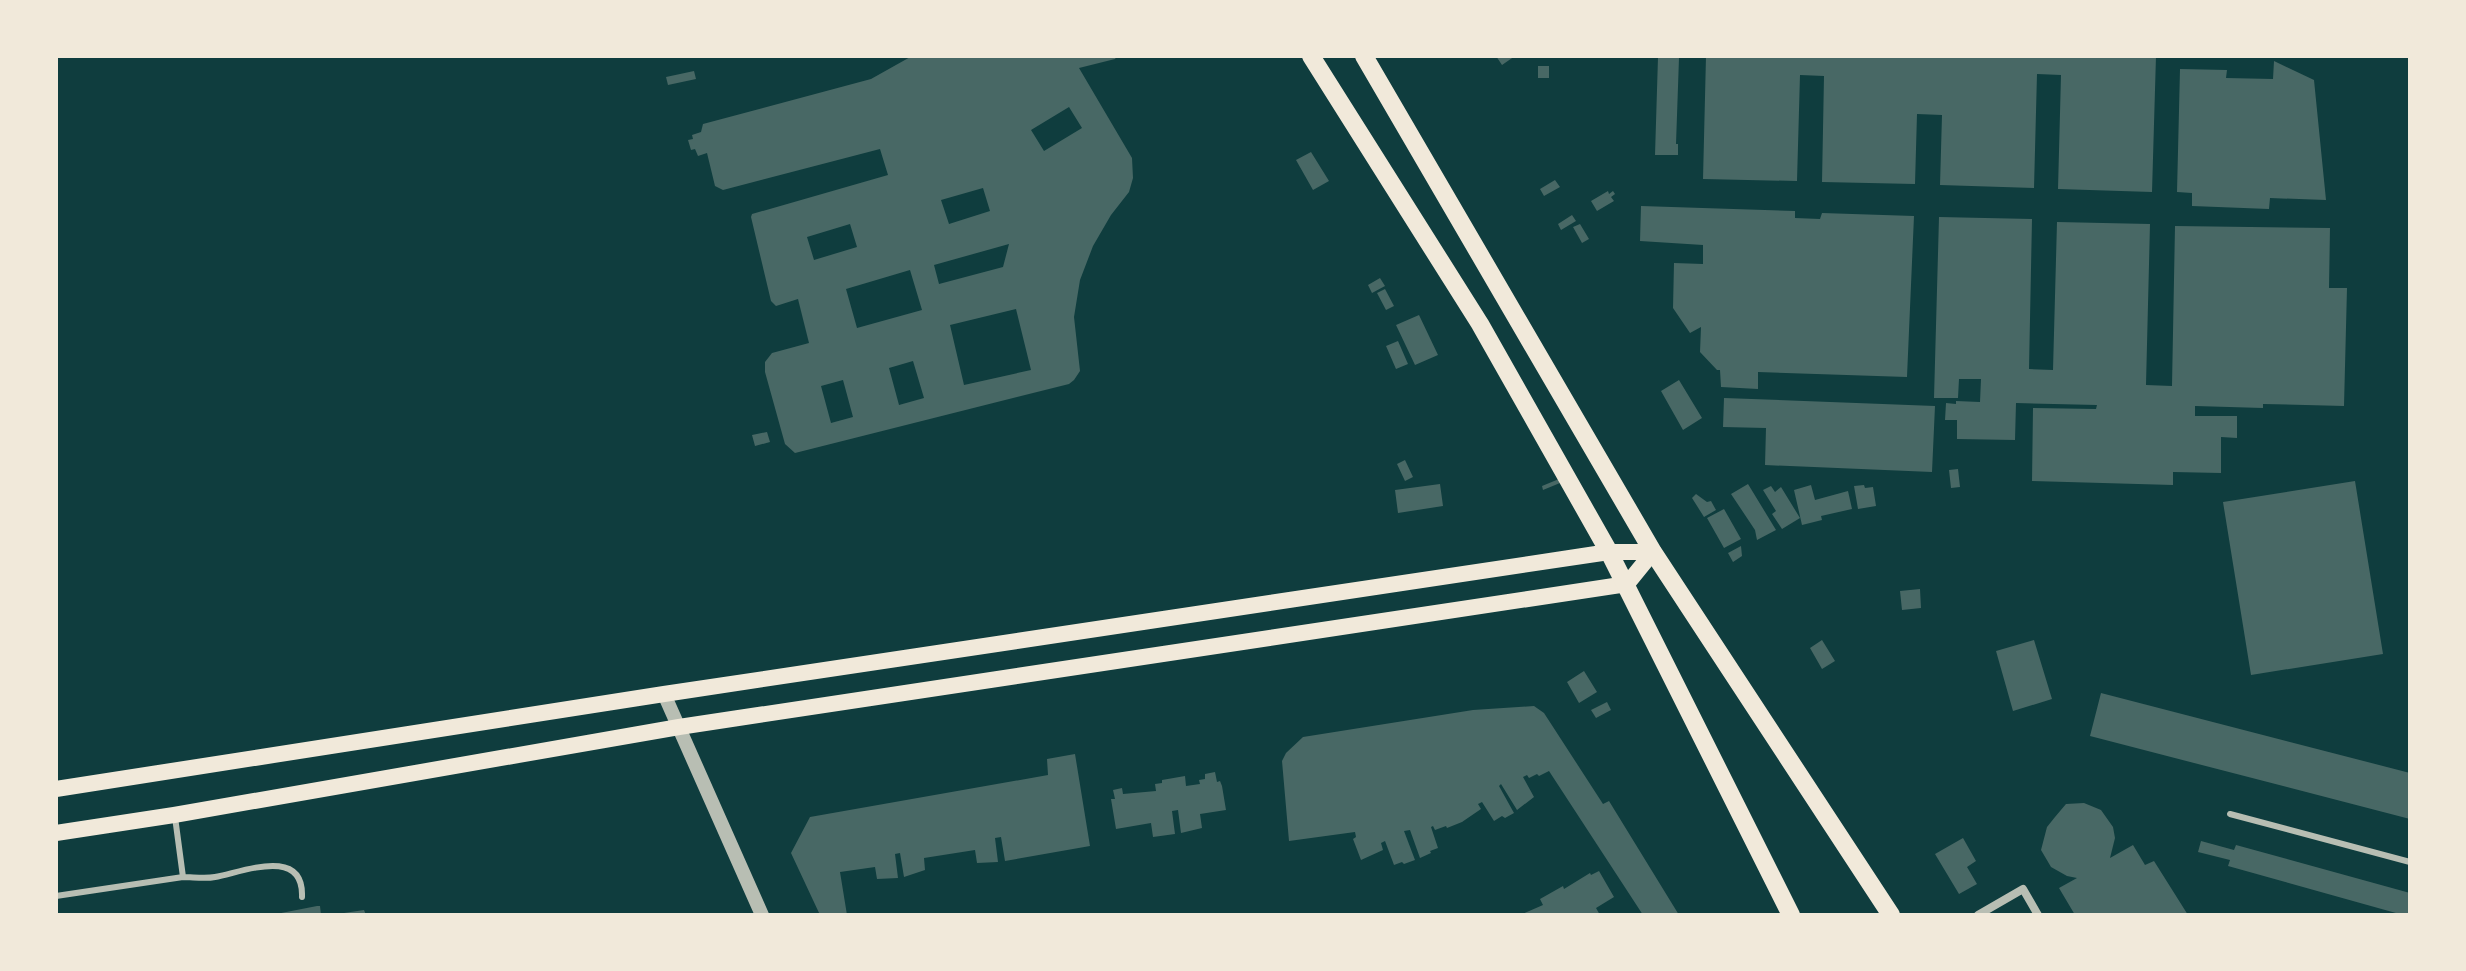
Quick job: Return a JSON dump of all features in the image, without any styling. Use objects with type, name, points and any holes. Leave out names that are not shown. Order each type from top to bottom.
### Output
[{"type":"main road","points":[[1311,56],[1480,324],[1627,584],[1791,915]]},
{"type":"main road","points":[[1364,56],[1653,552],[1891,915]]},
{"type":"main road","points":[[56,789],[1609,552],[1653,552]]},
{"type":"main road","points":[[56,833],[679,727],[1627,584],[1653,552]]},
{"type":"street","points":[[664,694],[762,915]]},
{"type":"street","points":[[1978,915],[2023,889],[2038,915]]},
{"type":"lane","points":[[2230,814],[2410,862]]},
{"type":"lane","points":[[174,815],[183,877]]},
{"type":"lane","points":[[56,896],[183,877],[211,878],[274,865],[285,866],[298,876],[302,897]]},
{"type":"building","points":[[912,56],[1117,56],[1079,68],[1132,158],[1133,178],[1129,192],[1093,246],[1080,280],[1074,317],[1080,371],[1074,380],[1069,384],[795,453],[785,444],[765,362],[772,353],[809,343],[798,299],[776,306],[771,301],[751,217],[752,214],[888,175],[880,149],[723,190],[715,186],[707,153],[698,156],[695,149],[691,150],[688,140],[701,132],[703,124],[871,79]],"holes":[[[1069,107],[1082,128],[1044,151],[1031,130]],[[983,188],[990,211],[949,224],[941,200]],[[850,224],[857,247],[814,260],[807,237]],[[1009,244],[1003,267],[939,284],[934,265]],[[910,270],[922,310],[857,328],[846,289]],[[1016,309],[1031,370],[964,385],[950,325]],[[913,361],[924,398],[899,405],[889,368]],[[843,380],[853,417],[831,423],[821,386]]]},
{"type":"building","points":[[1496,56],[1515,56],[1502,65]]},
{"type":"building","points":[[1706,56],[2156,56],[2152,192],[2058,189],[2061,75],[2037,74],[2034,188],[1940,185],[1942,115],[1917,114],[1915,184],[1822,182],[1824,76],[1800,75],[1797,181],[1703,179]]},
{"type":"building","points":[[1658,57],[1679,58],[1678,155],[1655,155]]},
{"type":"building","points":[[2274,61],[2314,80],[2326,200],[2270,198],[2269,209],[2192,206],[2192,193],[2177,192],[2180,69],[2227,70],[2226,78],[2273,79]]},
{"type":"building","points":[[1538,66],[1549,66],[1549,78],[1538,78]]},
{"type":"building","points":[[694,71],[696,79],[668,85],[666,77]]},
{"type":"building","points":[[1311,152],[1329,181],[1313,190],[1296,160]]},
{"type":"building","points":[[1555,180],[1560,187],[1544,196],[1540,189]]},
{"type":"building","points":[[1608,191],[1615,194],[1611,197],[1614,201],[1597,211],[1591,201]]},
{"type":"building","points":[[1641,206],[1795,211],[1795,218],[1820,219],[1822,213],[1914,216],[1907,377],[1758,372],[1758,389],[1721,387],[1720,370],[1700,352],[1701,327],[1690,333],[1673,308],[1674,263],[1703,264],[1703,245],[1640,241]]},
{"type":"building","points":[[1572,215],[1576,221],[1561,230],[1558,224]]},
{"type":"building","points":[[1939,217],[2032,219],[2029,369],[2053,370],[2057,222],[2150,224],[2146,385],[2172,386],[2175,226],[2330,228],[2329,288],[2347,288],[2344,406],[2195,406],[2195,416],[2237,416],[2237,438],[2221,437],[2221,473],[2173,472],[2173,485],[2032,481],[2033,408],[2096,409],[2097,405],[2016,403],[2015,440],[1957,439],[1957,420],[1945,420],[1946,403],[1980,402],[1981,379],[1959,379],[1958,398],[1934,398]]},
{"type":"building","points":[[1580,224],[1589,239],[1582,243],[1573,227]]},
{"type":"building","points":[[1380,278],[1385,286],[1372,293],[1368,285]]},
{"type":"building","points":[[1385,289],[1394,306],[1386,310],[1377,293]]},
{"type":"building","points":[[1419,315],[1438,355],[1415,365],[1396,325]]},
{"type":"building","points":[[1398,341],[1408,364],[1396,369],[1386,346]]},
{"type":"building","points":[[1679,380],[1702,418],[1683,430],[1661,391]]},
{"type":"building","points":[[1724,398],[1935,406],[1932,472],[1765,465],[1766,428],[1723,427]]},
{"type":"building","points":[[767,432],[770,442],[755,446],[752,435]]},
{"type":"building","points":[[1405,460],[1413,477],[1405,481],[1397,464]]},
{"type":"building","points":[[1958,469],[1960,487],[1951,488],[1949,470]]},
{"type":"building","points":[[1559,479],[1560,483],[1543,490],[1542,486]]},
{"type":"building","points":[[2355,481],[2383,654],[2251,675],[2223,502]]},
{"type":"building","points":[[1440,484],[1443,506],[1398,513],[1395,490]]},
{"type":"building","points":[[1748,484],[1776,530],[1757,540],[1755,530],[1731,494]]},
{"type":"building","points":[[1811,485],[1815,500],[1848,491],[1852,509],[1821,516],[1822,520],[1802,525],[1794,490]]},
{"type":"building","points":[[1864,485],[1865,488],[1873,487],[1876,506],[1858,509],[1854,486]]},
{"type":"building","points":[[1771,486],[1775,492],[1781,487],[1800,518],[1782,529],[1772,514],[1776,511],[1763,490]]},
{"type":"building","points":[[1696,494],[1707,502],[1711,501],[1716,510],[1704,517],[1692,498]]},
{"type":"building","points":[[1724,509],[1741,539],[1724,548],[1707,518]]},
{"type":"building","points":[[1741,546],[1742,556],[1733,562],[1728,553]]},
{"type":"building","points":[[1920,589],[1921,608],[1902,610],[1900,591]]},
{"type":"building","points":[[1822,640],[1835,661],[1822,669],[1810,648]]},
{"type":"building","points":[[2034,640],[2052,699],[2013,711],[1996,651]]},
{"type":"building","points":[[1584,671],[1597,692],[1579,703],[1567,682]]},
{"type":"building","points":[[2101,693],[2410,773],[2410,819],[2090,736]]},
{"type":"building","points":[[1607,702],[1611,710],[1596,718],[1591,710]]},
{"type":"building","points":[[1534,706],[1544,713],[1603,804],[1609,801],[1679,915],[1643,915],[1549,771],[1539,776],[1523,777],[1534,797],[1517,810],[1501,784],[1499,786],[1514,813],[1505,818],[1502,816],[1494,821],[1482,802],[1478,804],[1481,809],[1462,822],[1435,830],[1431,827],[1438,848],[1420,858],[1410,830],[1404,831],[1415,860],[1404,864],[1394,865],[1385,841],[1381,843],[1383,850],[1361,860],[1353,839],[1355,832],[1289,841],[1282,761],[1303,737],[1473,710]]},
{"type":"building","points":[[1075,754],[1090,846],[1005,861],[1001,837],[995,838],[998,862],[977,863],[975,850],[924,858],[925,870],[904,877],[900,853],[895,854],[898,878],[877,879],[875,867],[840,872],[847,915],[820,915],[791,853],[810,817],[1048,775],[1047,759]]},
{"type":"building","points":[[1215,772],[1217,782],[1220,781],[1222,786],[1226,810],[1200,814],[1202,828],[1181,833],[1178,810],[1172,811],[1175,834],[1153,837],[1151,823],[1116,829],[1111,799],[1115,799],[1113,790],[1122,788],[1123,794],[1156,791],[1155,784],[1162,783],[1162,780],[1185,776],[1186,786],[1200,784],[1199,780],[1205,779],[1205,774]]},
{"type":"building","points":[[2084,803],[2101,810],[2113,827],[2115,838],[2110,858],[2133,845],[2145,865],[2154,861],[2188,915],[2075,915],[2059,888],[2077,878],[2051,867],[2041,850],[2047,827],[2066,804]]},
{"type":"building","points":[[1963,838],[1976,861],[1967,867],[1977,884],[1959,894],[1935,854]]},
{"type":"building","points":[[2201,841],[2234,850],[2236,845],[2410,893],[2410,915],[2228,866],[2230,860],[2198,852]]},
{"type":"building","points":[[1599,871],[1614,897],[1596,908],[1600,915],[1520,915],[1543,905],[1540,899],[1563,886],[1564,889]]},
{"type":"building","points":[[320,906],[321,915],[271,915]]},
{"type":"building","points":[[364,910],[366,915],[344,915],[344,913]]}]
